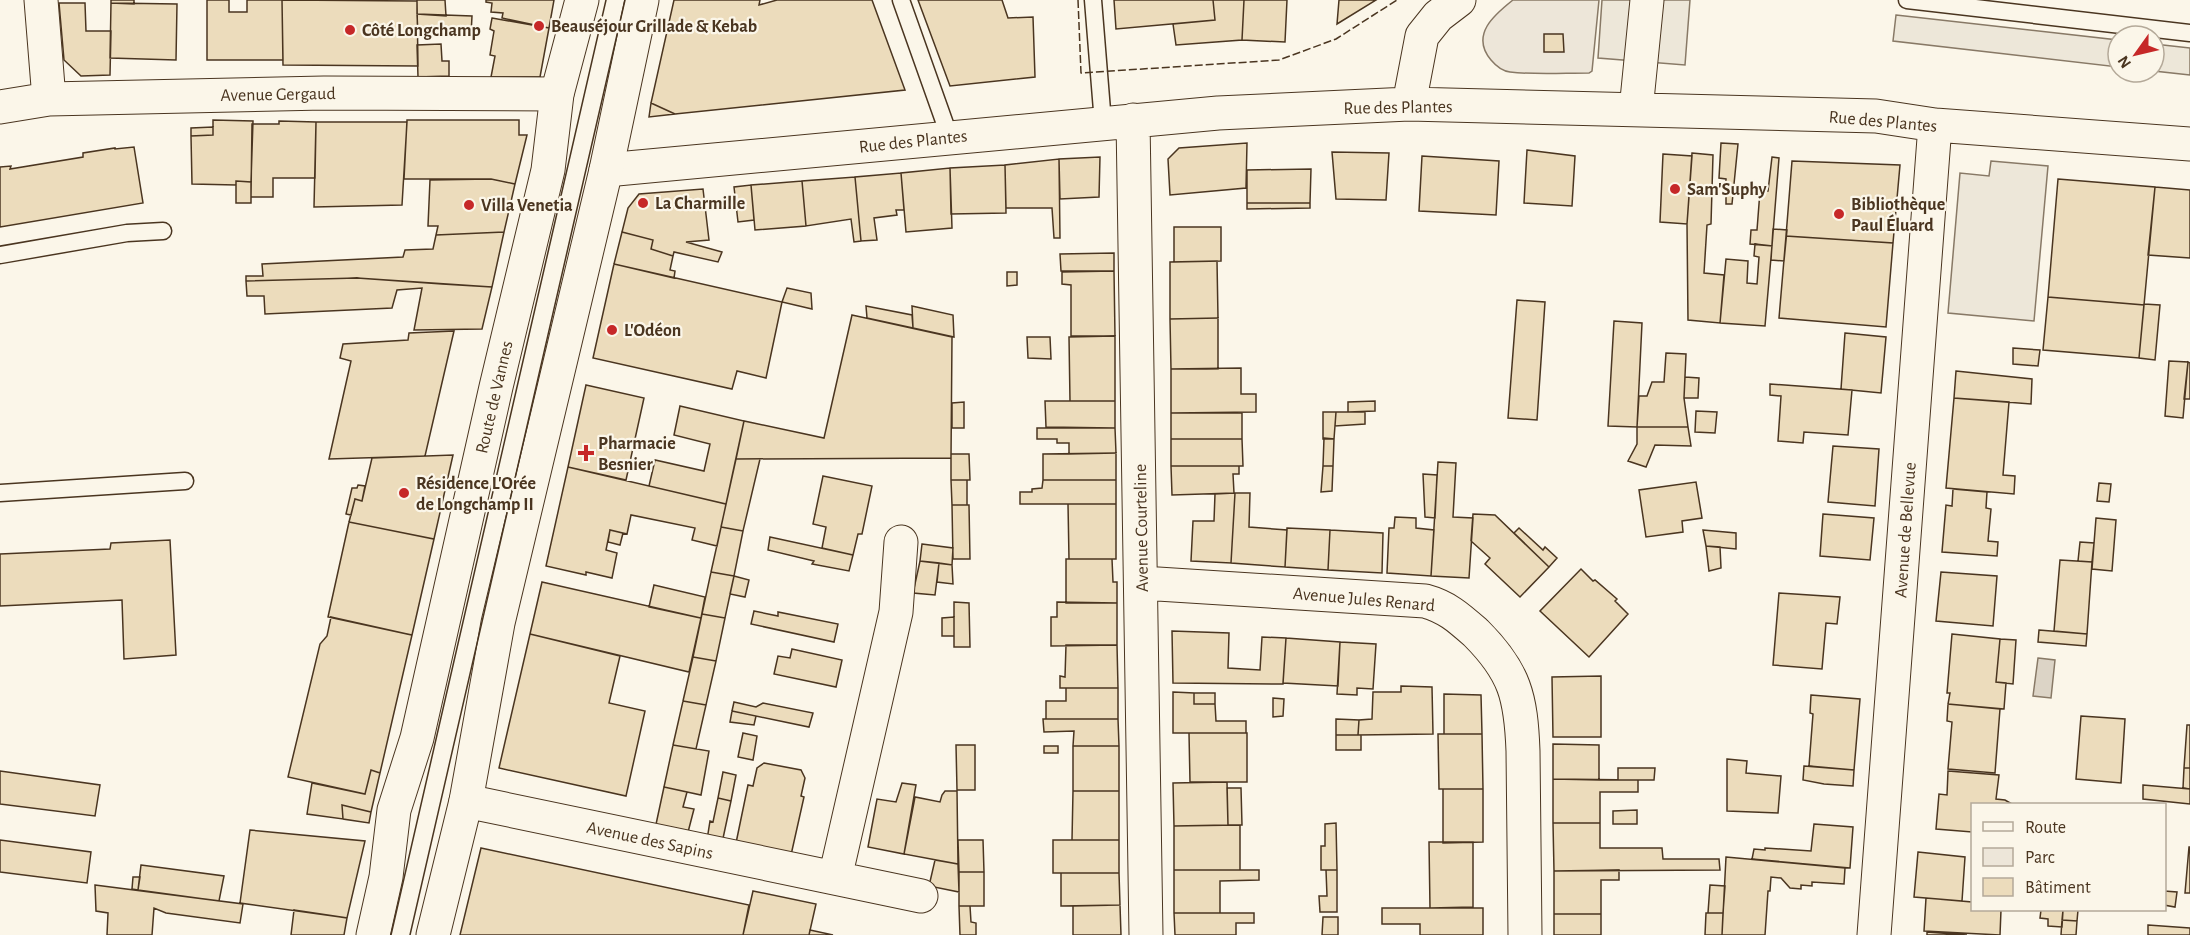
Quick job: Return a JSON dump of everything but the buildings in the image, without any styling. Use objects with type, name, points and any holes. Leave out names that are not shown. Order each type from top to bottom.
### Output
[{"type":"street","points":[[40,0],[49,99]]},
{"type":"street","name":"Route de Vannes","points":[[372,935],[386,877],[394,810],[417,738],[496,387],[548,170],[557,94],[582,0]]},
{"type":"street","points":[[433,935],[466,801],[498,623],[606,170],[642,0]]},
{"type":"street","points":[[1409,104],[1422,36],[1438,16],[1459,0]]},
{"type":"street","points":[[1636,110],[1647,0]]},
{"type":"street","name":"Avenue Gergaud","points":[[0,107],[49,99],[324,93],[557,94]]},
{"type":"street","name":"Rue des Plantes","points":[[606,170],[1218,113],[1409,104],[1876,116],[1935,125],[2190,144]]},
{"type":"street","name":"Avenue Courteline","points":[[1118,122],[1142,583],[1146,935]]},
{"type":"street","name":"Avenue de Bellevue","points":[[1874,935],[1935,125]]},
{"type":"street","points":[[835,878],[896,612],[901,542]]},
{"type":"street","name":"Avenue Jules Renard","points":[[1142,583],[1425,601],[1442,605],[1455,613],[1495,653],[1508,673],[1517,695],[1522,720],[1525,935]]},
{"type":"street","name":"Avenue des Sapins","points":[[466,801],[921,896]]},
{"type":"lane","points":[[901,0],[950,138]]},
{"type":"lane","points":[[1093,0],[1118,122]]},
{"type":"lane","points":[[1907,0],[2190,33]]},
{"type":"lane","points":[[0,255],[127,233],[163,231]]},
{"type":"lane","points":[[0,493],[185,482]]},
{"type":"green space","points":[[1513,0],[1599,0],[1592,71],[1589,73],[1539,74],[1510,72],[1499,68],[1485,51],[1484,34],[1492,19]]},
{"type":"shaded area","points":[[1602,0],[1690,0],[1685,65],[1598,58]]},
{"type":"shaded area","points":[[1896,15],[2106,39],[2106,66],[1893,41]]},
{"type":"shaded area","points":[[2166,45],[2190,48],[2190,75],[2166,72]]},
{"type":"shaded area","points":[[1991,161],[2048,166],[2034,321],[1948,313],[1960,173],[1989,176]]},
{"type":"shaded area","points":[[2038,658],[2055,660],[2051,698],[2033,696]]},
{"type":"tram line","points":[[391,935],[606,0]]},
{"type":"tram line","points":[[410,935],[625,0]]},
{"type":"fence","points":[[1078,0],[1081,73],[1279,60],[1336,39],[1397,0]]},
{"type":"place","name":"Beauséjour Grillade & Kebab","points":[[539,26]]},
{"type":"place","name":"Côté Longchamp","points":[[350,30]]},
{"type":"place","name":"Sam'Suphy","points":[[1675,189]]},
{"type":"place","name":"La Charmille","points":[[643,203]]},
{"type":"place","name":"Villa Venetia","points":[[469,205]]},
{"type":"place","name":"Bibliothèque Paul Éluard","points":[[1839,214]]},
{"type":"place","name":"L'Odéon","points":[[612,330]]},
{"type":"place","name":"Pharmacie Besnier","points":[[586,453]]},
{"type":"place","name":"Résidence L'Orée de Longchamp II","points":[[404,493]]}]
